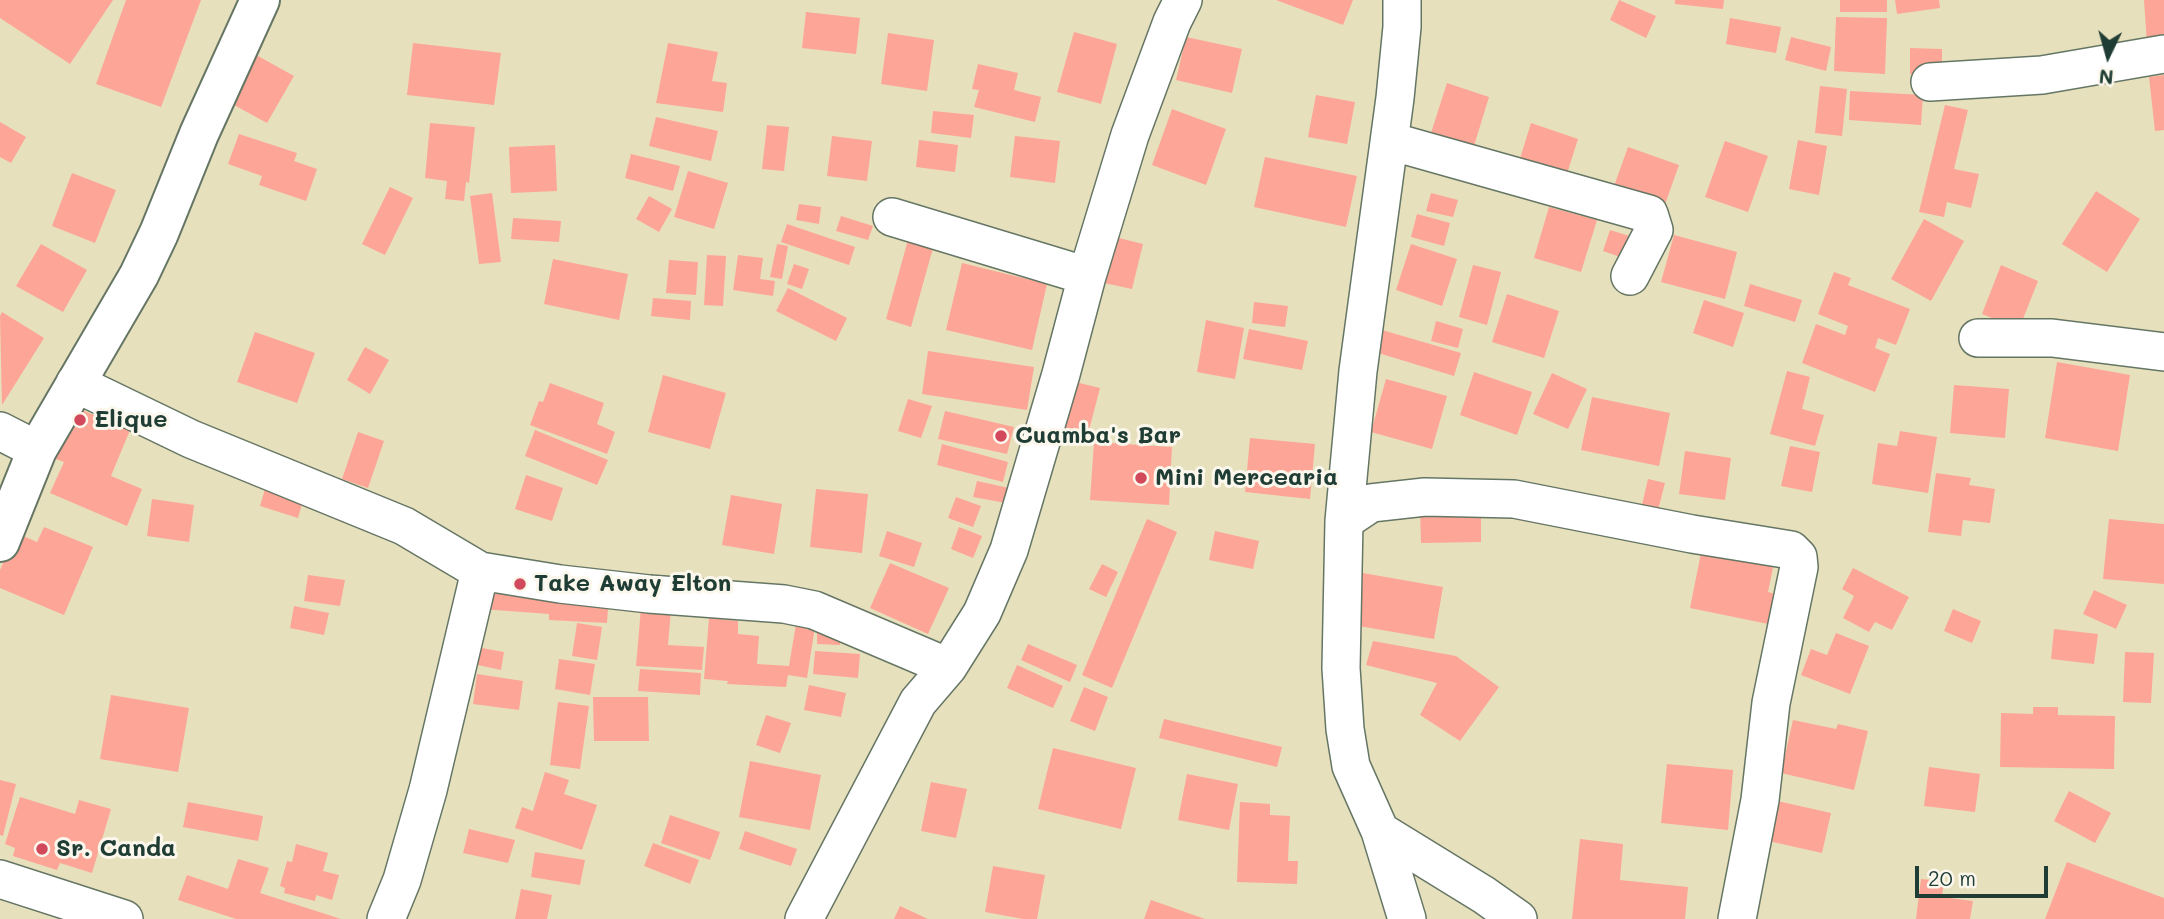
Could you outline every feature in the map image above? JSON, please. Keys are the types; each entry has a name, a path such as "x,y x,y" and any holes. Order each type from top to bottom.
{"street":[{"path":"0,542 37,450 139,275 159,233 198,134 260,0"},
{"path":"804,919 918,702 948,667 982,613 1009,550 1130,135 1172,22 1183,0"},
{"path":"1402,0 1402,27 1390,141 1358,371 1344,521 1341,668 1345,729 1351,766 1380,831 1407,919"},
{"path":"1930,82 2042,75 2164,54"},
{"path":"1390,141 1649,214 1654,230 1630,276"},
{"path":"892,217 1087,276"},
{"path":"1978,338 2052,338 2164,352"},
{"path":"75,383 191,439 404,526 480,571 561,584 784,604 814,610 948,667"},
{"path":"0,431 37,450"},
{"path":"1344,521 1371,503 1425,497 1514,499 1692,534 1791,550 1798,557 1799,567 1771,703 1760,800 1737,919"},
{"path":"386,919 402,880 428,790 480,571"},
{"path":"1380,831 1518,919"},
{"path":"0,879 124,919"}],"building":[{"path":"0,0 113,0 70,64 0,18"},
{"path":"126,0 201,0 161,107 96,84"},
{"path":"1276,0 1353,0 1343,25"},
{"path":"1619,0 1656,16 1646,38 1610,20"},
{"path":"1675,0 1724,0 1723,9 1675,4"},
{"path":"1840,0 1887,0 1887,12 1840,12"},
{"path":"1895,0 1939,0 1940,8 1897,14"},
{"path":"2144,0 2164,0 2164,43 2147,44"},
{"path":"806,12 860,18 856,54 802,48"},
{"path":"1836,17 1887,18 1885,74 1834,71"},
{"path":"1730,18 1781,27 1776,53 1726,44"},
{"path":"1074,32 1117,44 1101,104 1057,92"},
{"path":"888,33 934,40 927,91 881,84"},
{"path":"1186,37 1242,49 1232,93 1176,80"},
{"path":"1791,37 1831,47 1826,71 1785,60"},
{"path":"413,43 501,53 494,105 407,95"},
{"path":"668,43 718,52 712,81 727,83 723,112 656,103"},
{"path":"1910,48 1942,49 1942,75 1910,74"},
{"path":"249,51 294,76 267,123 223,99"},
{"path":"978,64 1018,73 1014,90 1041,97 1035,122 974,107 979,90 972,89"},
{"path":"2164,75 2164,130 2155,131 2149,77"},
{"path":"1447,83 1489,97 1473,149 1430,136"},
{"path":"1820,86 1847,89 1842,136 1815,133"},
{"path":"1850,91 1923,95 1921,125 1849,120"},
{"path":"1316,95 1355,102 1347,144 1308,137"},
{"path":"1945,105 1968,110 1954,169 1979,174 1971,208 1947,202 1944,217 1919,212"},
{"path":"1172,109 1226,129 1206,185 1152,165"},
{"path":"933,111 974,115 971,138 931,133"},
{"path":"656,117 718,131 711,161 649,146"},
{"path":"0,122 26,137 11,163 0,157"},
{"path":"430,123 475,127 469,183 466,182 464,201 445,199 447,181 425,178"},
{"path":"1531,123 1578,139 1565,180 1518,165"},
{"path":"767,125 789,127 784,171 762,169"},
{"path":"239,134 297,153 294,161 317,169 306,201 259,185 262,176 228,164"},
{"path":"832,136 872,141 867,181 827,176"},
{"path":"1015,136 1060,141 1055,183 1010,177"},
{"path":"919,140 958,145 955,172 916,167"},
{"path":"1798,140 1827,146 1819,195 1789,189"},
{"path":"1725,141 1768,156 1748,212 1705,197"},
{"path":"555,145 557,191 511,193 509,147"},
{"path":"1628,147 1679,165 1664,207 1613,189"},
{"path":"631,154 680,166 673,191 625,178"},
{"path":"1265,157 1357,176 1346,227 1254,207"},
{"path":"688,171 728,183 714,229 674,217"},
{"path":"72,173 116,190 95,243 52,226"},
{"path":"390,187 413,198 385,255 362,244"},
{"path":"2096,191 2140,219 2107,272 2062,244"},
{"path":"492,193 501,262 479,264 470,196"},
{"path":"1431,193 1458,200 1453,217 1426,211"},
{"path":"649,196 672,209 659,232 636,219"},
{"path":"799,204 821,207 819,224 796,220"},
{"path":"1549,207 1597,220 1581,272 1534,258"},
{"path":"1417,214 1450,223 1444,246 1411,237"},
{"path":"841,216 873,226 868,240 836,231"},
{"path":"513,218 561,221 559,242 511,239"},
{"path":"1924,219 1964,241 1931,301 1891,279"},
{"path":"787,224 855,247 849,265 781,242"},
{"path":"1610,230 1633,237 1626,259 1603,251"},
{"path":"1674,235 1737,252 1725,299 1661,282"},
{"path":"1115,237 1143,244 1132,289 1104,283"},
{"path":"908,240 933,248 911,327 886,319"},
{"path":"41,244 87,270 63,312 16,286"},
{"path":"777,244 788,246 782,279 770,277"},
{"path":"1411,244 1457,259 1442,306 1396,290"},
{"path":"707,255 726,256 723,306 704,305"},
{"path":"738,255 763,258 760,279 775,281 773,296 733,290"},
{"path":"553,259 628,274 619,320 544,304"},
{"path":"669,260 698,262 696,295 666,293"},
{"path":"962,263 1047,284 1032,350 946,330"},
{"path":"794,264 809,269 802,289 787,284"},
{"path":"1473,265 1501,272 1487,325 1459,317"},
{"path":"2001,265 2038,281 2019,329 1982,314"},
{"path":"1834,272 1851,278 1848,285 1910,309 1896,345 1878,338 1875,348 1890,354 1875,392 1802,363 1816,324 1845,335 1848,326 1818,314"},
{"path":"1750,284 1802,300 1795,322 1744,306"},
{"path":"788,288 847,318 836,341 776,311"},
{"path":"1507,294 1559,311 1544,358 1492,342"},
{"path":"653,298 691,301 690,320 651,316"},
{"path":"1704,300 1744,313 1733,347 1693,333"},
{"path":"1254,302 1288,306 1285,327 1252,323"},
{"path":"2,312 44,338 2,405 0,316"},
{"path":"1206,320 1244,328 1235,379 1197,372"},
{"path":"1436,321 1463,329 1458,348 1431,341"},
{"path":"1249,329 1308,341 1302,370 1243,359"},
{"path":"1382,330 1461,353 1454,376 1375,352"},
{"path":"255,332 315,353 297,403 237,382"},
{"path":"365,347 389,360 370,394 347,380"},
{"path":"928,351 1034,367 1027,410 922,394"},
{"path":"2057,362 2130,375 2118,451 2045,438"},
{"path":"1787,371 1810,377 1802,409 1824,415 1815,446 1770,434"},
{"path":"1474,372 1532,392 1517,435 1460,415"},
{"path":"1552,373 1587,389 1568,429 1533,414"},
{"path":"663,375 726,393 710,449 648,432"},
{"path":"1386,379 1447,396 1432,449 1371,432"},
{"path":"1075,382 1100,388 1088,434 1062,427"},
{"path":"550,383 604,403 597,424 615,432 607,454 530,425 539,401 543,402"},
{"path":"1954,385 2009,389 2005,438 1950,433"},
{"path":"1592,397 1670,413 1659,466 1581,450"},
{"path":"908,399 932,406 921,438 898,431"},
{"path":"67,404 130,430 111,476 142,489 127,526 50,493 64,462 45,455"},
{"path":"945,411 1014,427 1007,454 938,439"},
{"path":"535,430 608,460 597,485 525,456"},
{"path":"1900,431 1937,437 1928,493 1872,484 1878,443 1897,446"},
{"path":"358,432 384,441 368,488 342,479"},
{"path":"1250,438 1315,444 1310,499 1245,492"},
{"path":"1094,442 1172,447 1169,505 1090,500"},
{"path":"942,444 1008,462 1003,482 937,465"},
{"path":"1790,446 1820,452 1812,492 1781,486"},
{"path":"1685,451 1731,458 1725,500 1679,494"},
{"path":"1936,473 1971,478 1969,485 1995,489 1990,523 1963,520 1961,536 1928,532"},
{"path":"526,475 563,488 552,521 515,509"},
{"path":"268,479 306,490 298,518 260,506"},
{"path":"1648,479 1665,483 1658,510 1642,505"},
{"path":"977,481 1009,488 1006,503 973,497"},
{"path":"816,489 868,494 862,553 810,547"},
{"path":"731,495 782,504 774,554 722,545"},
{"path":"956,497 981,506 973,527 948,518"},
{"path":"152,499 194,505 189,542 147,536"},
{"path":"1481,508 1481,542 1421,543 1420,509"},
{"path":"1147,519 1177,532 1112,688 1082,675"},
{"path":"2109,519 2164,524 2164,584 2103,579"},
{"path":"44,527 93,547 64,615 0,588 0,570 16,533 37,542"},
{"path":"959,527 982,536 973,558 951,549"},
{"path":"887,531 922,543 914,567 879,556"},
{"path":"1215,531 1259,541 1253,569 1209,560"},
{"path":"1702,548 1774,563 1768,592 1779,595 1773,625 1690,608"},
{"path":"890,563 949,588 928,634 870,608"},
{"path":"1102,564 1118,572 1106,597 1089,589"},
{"path":"1853,568 1909,597 1892,630 1875,622 1869,632 1843,618 1854,596 1842,589"},
{"path":"1357,572 1443,587 1434,639 1347,624"},
{"path":"308,575 345,580 340,606 304,601"},
{"path":"483,584 609,593 607,623 549,620 549,614 481,609"},
{"path":"2094,590 2127,605 2116,629 2083,614"},
{"path":"294,606 329,613 324,635 290,628"},
{"path":"641,608 671,610 668,645 704,647 702,670 636,666"},
{"path":"1953,609 1981,621 1972,643 1944,631"},
{"path":"709,618 738,621 738,634 759,636 757,664 789,666 796,624 815,627 807,678 788,675 786,687 727,684 728,681 704,679"},
{"path":"577,623 602,627 597,660 572,656"},
{"path":"817,625 840,625 840,645 817,644"},
{"path":"2054,629 2098,634 2094,664 2051,659"},
{"path":"1836,633 1869,646 1850,694 1801,675 1811,649 1827,655"},
{"path":"1373,641 1456,656 1499,687 1460,741 1420,715 1437,683 1366,665"},
{"path":"1028,644 1077,665 1070,682 1021,660"},
{"path":"471,646 504,652 501,670 468,663"},
{"path":"815,651 860,654 858,678 813,674"},
{"path":"2125,652 2154,653 2151,703 2123,702"},
{"path":"559,659 595,664 590,695 555,689"},
{"path":"1017,665 1063,686 1053,708 1007,688"},
{"path":"640,669 701,673 700,695 638,691"},
{"path":"477,674 523,681 519,710 473,704"},
{"path":"809,685 846,693 841,717 804,710"},
{"path":"1084,687 1108,697 1095,731 1070,721"},
{"path":"111,695 189,708 178,772 100,759"},
{"path":"593,697 648,697 649,741 594,741"},
{"path":"558,702 589,706 580,769 550,765"},
{"path":"2033,707 2058,707 2058,715 2115,716 2114,769 2000,767 2001,713 2033,714"},
{"path":"766,715 791,723 780,753 756,745"},
{"path":"1164,719 1282,747 1277,767 1159,738"},
{"path":"1793,720 1836,729 1838,724 1868,731 1854,790 1781,773"},
{"path":"1053,748 1136,768 1121,829 1038,809"},
{"path":"750,761 821,775 810,830 739,817"},
{"path":"1667,764 1733,770 1728,830 1661,823"},
{"path":"1929,767 1980,774 1975,812 1924,806"},
{"path":"545,772 569,780 564,794 597,805 582,850 515,828 522,807 533,811"},
{"path":"1187,774 1238,784 1229,830 1178,820"},
{"path":"0,780 16,784 3,836 0,835"},
{"path":"931,782 967,789 956,838 921,831"},
{"path":"2069,791 2111,813 2095,843 2054,821"},
{"path":"20,797 75,814 79,800 111,809 92,873 60,863 57,870 13,856 15,848 5,844"},
{"path":"1773,800 1831,813 1822,853 1764,840"},
{"path":"188,802 263,816 258,841 183,827"},
{"path":"1240,802 1270,804 1270,815 1290,816 1288,861 1298,861 1297,884 1237,882"},
{"path":"670,815 720,832 710,860 661,843"},
{"path":"469,829 515,840 508,863 463,853"},
{"path":"745,831 797,849 791,866 739,849"},
{"path":"1580,839 1623,844 1620,880 1688,887 1685,919 1572,919"},
{"path":"653,843 699,860 690,884 644,866"},
{"path":"296,844 328,853 323,871 339,875 332,900 316,895 315,901 284,893 285,888 280,886 287,861 292,862"},
{"path":"535,852 585,860 580,885 531,877"},
{"path":"238,859 269,868 260,893 341,919 236,919 178,900 187,875 228,889"},
{"path":"2067,862 2164,898 2164,919 2045,919"},
{"path":"993,866 1045,875 1037,919 985,912"},
{"path":"1921,879 1944,881 1942,897 1973,901 1970,919 1916,919"},
{"path":"521,889 552,895 547,919 515,919"},
{"path":"1151,900 1205,919 1144,919"},
{"path":"900,906 928,919 894,919"}],"place":[{"name":"Elique","path":"80,420"},
{"name":"Cuamba's Bar","path":"1001,436"},
{"name":"Mini Mercearia","path":"1141,478"},
{"name":"Take Away Elton","path":"520,584"},
{"name":"Sr. Canda","path":"42,849"}]}
